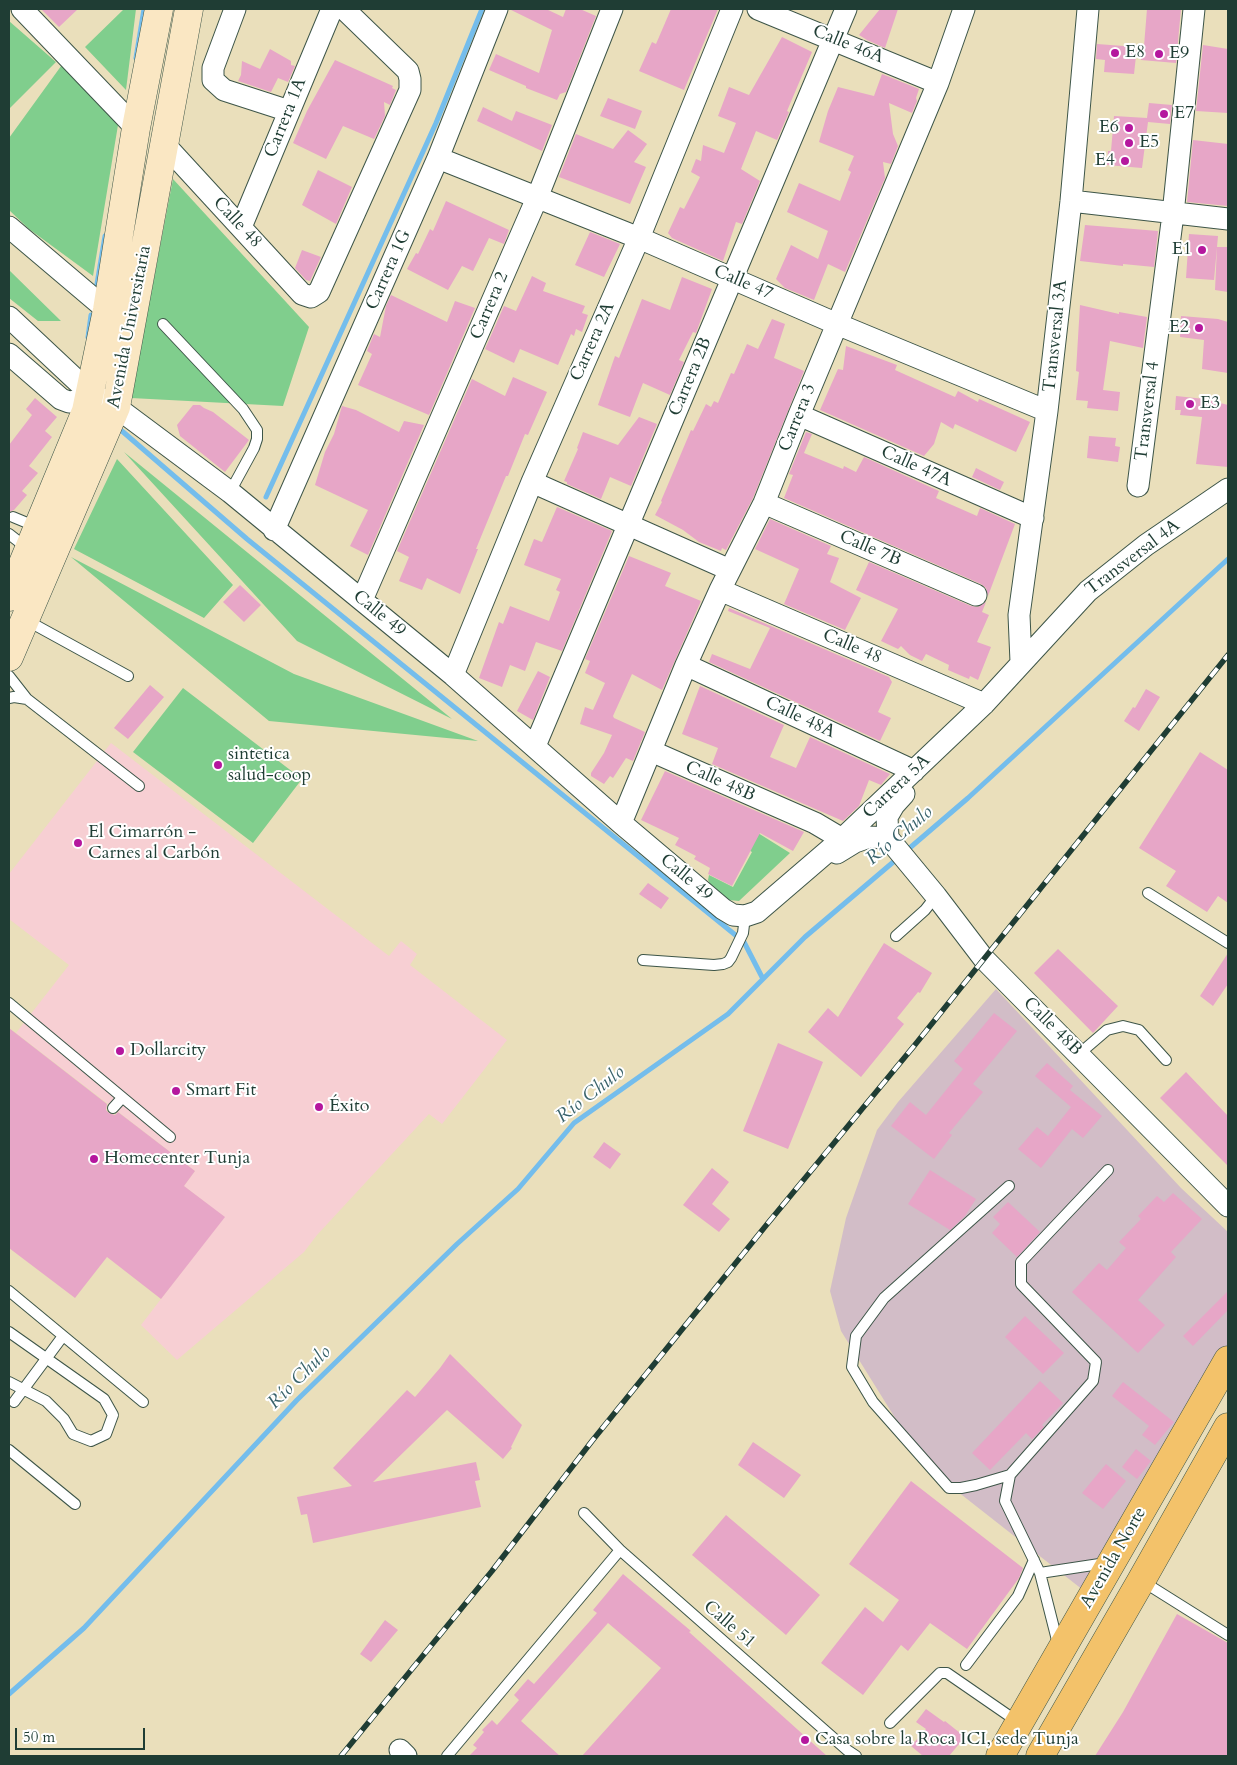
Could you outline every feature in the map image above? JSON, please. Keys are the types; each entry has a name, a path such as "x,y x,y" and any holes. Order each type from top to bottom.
{"main road":[{"name":"Avenida Universitaria","path":"9,597 18,544 38,527 82,424 90,393 107,310 136,128 159,9"},
{"name":"Avenida Universitaria","path":"9,657 116,407 166,146 189,9"},
{"name":"Avenida Norte","path":"1000,1756 1228,1360"},
{"name":"Avenida Norte","path":"1040,1756 1228,1427"}],"street":[{"path":"22,9 136,128"},
{"path":"235,9 213,68 213,80 224,90 290,110"},
{"name":"Carrera 1A","path":"241,228 332,9"},
{"name":"Calle 48","path":"166,146 302,294 311,297 319,292 410,90 408,71 344,9"},
{"name":"Carrera 1G","path":"274,530 438,158 497,9"},
{"name":"Carrera 2","path":"362,600 537,198 612,9"},
{"name":"Carrera 2A","path":"453,675 532,482 639,238 732,9"},
{"name":"Calle 46A","path":"758,9 938,82"},
{"name":"Carrera 2B","path":"535,746 835,39 846,9"},
{"name":"Carrera 3","path":"621,823 686,665 720,590 764,504 799,415 938,82 964,9"},
{"name":"Transversal 3A","path":"1021,662 1019,615 1047,411 1071,201 1088,9"},
{"name":"Transversal 4","path":"1138,486 1173,214 1194,9"},
{"name":"Calle 47","path":"438,158 639,238 837,324 1047,411"},
{"path":"1071,201 1228,219"},
{"path":"9,228 107,310"},
{"name":"Calle 49","path":"9,317 90,393 116,407 230,492 453,675 621,823 723,909 745,919"},
{"path":"9,354 61,399 69,402 78,401 90,393"},
{"name":"Calle 47A","path":"799,415 1033,518"},
{"path":"532,482 730,570"},
{"name":"Transversal 4A","path":"1045,636 1088,590 1146,545 1228,489"},
{"name":"Calle 7B","path":"764,504 976,595"},
{"name":"Calle 48","path":"720,590 984,704"},
{"name":"Carrera 5A","path":"745,919 842,839 984,704 1045,636"},
{"name":"Calle 48A","path":"686,665 914,771"},
{"path":"745,919 772,906 806,881 839,851 855,842 870,838 888,838 887,817 894,805 924,772 952,735"},
{"name":"Calle 48B","path":"651,752 815,823 842,839"},
{"name":"Calle 48B","path":"888,838 984,959 1228,1206"}],"lane":[{"path":"163,324 242,409 257,430 254,448 230,492"},
{"path":"13,517 38,527"},
{"path":"25,619 128,676"},
{"path":"9,676 27,699 139,786"},
{"path":"9,698 27,699"},
{"path":"896,936 926,910 931,890"},
{"path":"1148,893 1228,943"},
{"path":"643,960 723,964 731,958 745,919"},
{"path":"9,1003 170,1138"},
{"path":"1079,1054 1107,1030 1123,1026 1139,1030 1166,1060"},
{"path":"113,1108 122,1098"},
{"path":"1060,1652 1040,1573 1005,1501 1010,1475 1093,1381 1096,1362 1021,1284 1021,1262 1108,1170"},
{"path":"1009,1186 884,1298 856,1336 852,1368 873,1402 949,1488 962,1488 1010,1475"},
{"path":"10,1295 143,1402"},
{"path":"9,1332 104,1399 113,1415 106,1434 91,1442 73,1434 64,1418 46,1401 9,1382"},
{"path":"14,1402 63,1336"},
{"path":"9,1450 75,1504"},
{"name":"Calle 51","path":"584,1514 620,1550 856,1756"},
{"path":"448,1756 620,1550"},
{"path":"966,1665 1018,1596 1034,1560"},
{"path":"1040,1573 1112,1562"},
{"path":"1141,1581 1228,1635"},
{"path":"890,1723 940,1672 947,1673 1019,1723"}],"shaded area":[{"path":"111,743 389,956 401,941 417,954 410,965 507,1040 442,1124 429,1114 317,1235 304,1252 177,1360 141,1325 224,1217 184,1186 195,1171 16,1033 69,965 9,919 9,874"},
{"path":"996,989 1181,1188 1228,1232 1228,1344 1083,1590 925,1466 841,1331 830,1291 846,1218 877,1130 898,1102"}],"green space":[{"path":"124,9 136,9 126,90 85,47"},
{"path":"9,21 56,62 9,109"},
{"path":"64,62 119,119 93,276 29,229 9,210 9,138"},
{"path":"173,179 309,327 283,406 131,398"},
{"path":"9,270 61,321 38,321 9,298"},
{"path":"124,452 452,719 297,641"},
{"path":"117,459 233,585 204,618 74,549"},
{"path":"71,557 294,674 478,741 269,721"},
{"name":"sintetica salud-coop","path":"183,688 302,779 253,843 133,752"},
{"path":"750,828 790,853 739,901 729,900 710,884 708,880 709,875 733,887 752,852 740,845"}],"building":[{"path":"41,9 78,9 59,27"},
{"path":"509,9 546,9 563,17 566,9 580,9 596,16 566,92 560,94 557,100 526,88 526,86 489,70 496,54 539,73 552,30"},
{"path":"671,9 718,9 684,90 639,71 652,42 656,44"},
{"path":"880,9 898,9 885,48 859,35"},
{"path":"1147,9 1181,9 1176,63 1141,60"},
{"path":"782,37 812,52 777,140 756,131 741,169 760,181 742,224 736,222 723,261 672,238 668,233 680,207 684,209 700,177 691,172 696,159 701,161 703,145 724,153 736,123 718,116 729,87 749,95"},
{"name":"E8","path":"1097,44 1137,47 1134,74 1104,72 1105,60 1096,59"},
{"path":"1203,45 1228,49 1228,113 1196,111"},
{"path":"270,49 291,61 291,65 295,66 288,82 278,78 271,92 238,81 241,75 242,61 260,69"},
{"path":"335,60 393,86 392,88 396,90 390,105 384,102 385,116 374,139 343,126 326,159 293,143 307,111"},
{"path":"882,74 919,89 917,101 912,113 889,103 893,134 898,146 891,164 883,162 885,178 845,272 828,264 814,300 785,288 776,279 791,245 818,259 828,231 787,212 799,183 840,201 851,172 848,170 854,156 819,142 828,111 838,87 874,96"},
{"path":"608,98 642,111 635,129 600,116"},
{"path":"1149,103 1172,105 1170,124 1148,122 1142,168 1107,165 1108,151 1111,151 1114,116 1147,118"},
{"path":"483,107 512,121 516,111 552,125 542,151 477,121"},
{"path":"628,130 647,144 634,162 646,167 630,204 559,177 576,134 613,149"},
{"path":"1193,140 1228,144 1228,206 1187,202"},
{"path":"318,170 352,187 336,224 302,205"},
{"path":"446,201 509,230 504,244 489,238 473,271 462,266 448,290 407,269 416,253 418,254 430,229 433,231"},
{"path":"1085,225 1158,231 1154,267 1123,264 1123,266 1080,261"},
{"path":"590,232 620,244 604,277 575,265"},
{"name":"E1","path":"1189,234 1218,236 1214,280 1186,278"},
{"path":"1217,247 1228,247 1228,292 1215,290"},
{"path":"302,250 321,257 310,281 306,280 295,268"},
{"path":"532,276 546,283 543,291 585,306 582,313 588,315 582,332 576,329 574,336 571,334 558,365 520,349 514,363 485,349 504,306 516,311"},
{"path":"682,277 712,289 696,333 693,332 679,360 684,362 670,395 643,383 630,417 598,405 615,356 619,358 642,299 670,310"},
{"path":"391,295 447,322 455,301 475,308 429,415 358,385 372,354 367,351 374,334 380,337 386,306"},
{"path":"1080,305 1119,314 1119,312 1147,317 1143,348 1110,341 1103,390 1120,392 1118,411 1087,408 1088,401 1076,400 1079,372 1076,371"},
{"path":"1181,316 1218,319 1228,322 1228,373 1202,369 1204,340 1180,337"},
{"path":"772,319 785,324 774,358 804,371 753,498 726,550 722,548 721,551 699,542 683,530 655,515 691,430 693,431 706,404 711,407 714,401 718,403 731,373 734,374 747,344 758,349"},
{"path":"846,346 897,365 895,370 955,397 958,391 978,402 979,399 1030,422 1016,452 955,424 953,429 941,422 934,444 924,456 820,410 838,369 843,370"},
{"path":"513,377 547,392 528,435 525,434 508,476 506,476 460,594 427,578 422,590 399,581 409,557 397,551 472,379 505,396"},
{"path":"1176,396 1205,399 1228,405 1228,467 1196,464 1202,417 1180,415 1181,410 1175,410"},
{"path":"35,398 57,417 45,431 52,437 29,466 38,473 22,491 27,495 14,510 9,512 9,445 32,415 26,409"},
{"path":"193,405 200,405 213,412 249,440 225,472 180,436 177,425"},
{"path":"342,406 356,410 399,432 404,421 424,425 368,555 350,546 368,510 315,485"},
{"path":"639,417 657,424 631,486 610,477 601,499 564,481 583,432 618,445"},
{"path":"806,432 812,434 804,453 843,469 844,466 856,472 864,457 939,491 936,498 977,516 980,508 1015,524 988,596 986,588 981,584 784,498 793,475 789,474"},
{"path":"1089,436 1116,438 1115,446 1120,447 1118,462 1087,458"},
{"path":"976,468 1004,482 1000,490 972,477"},
{"path":"557,507 612,531 562,651 536,642 525,671 510,665 502,687 479,678 499,622 503,624 510,606 549,621 560,592 556,590 561,579 524,565 534,539 542,542"},
{"path":"770,519 831,546 827,554 839,558 830,582 861,598 845,630 784,604 799,569 755,549"},
{"path":"629,556 671,573 665,586 701,601 662,690 632,674 613,716 645,732 633,761 626,758 613,778 610,776 604,784 591,776 591,773 604,753 612,735 580,724 585,707 593,710 605,683 585,673 590,661 585,659"},
{"path":"869,562 971,606 978,607 986,602 982,612 989,615 977,642 991,647 978,680 970,676 969,679 948,670 949,665 926,654 922,661 910,655 901,646 898,649 881,641 898,609 856,590"},
{"path":"240,585 261,605 244,622 223,602"},
{"path":"729,608 889,677 892,682 878,712 891,718 880,741 709,662 712,654 750,669 770,628 728,611"},
{"path":"538,671 550,677 533,720 517,711"},
{"path":"150,685 164,697 128,739 114,728"},
{"path":"700,686 784,725 770,757 796,768 810,737 890,774 881,785 869,780 859,806 843,821 712,764 718,748 682,734"},
{"path":"1146,689 1160,697 1139,731 1124,721 1133,707 1135,708"},
{"path":"1200,752 1228,770 1228,903 1218,896 1207,912 1166,886 1176,871 1139,848"},
{"path":"665,771 804,832 793,851 760,833 732,886 708,874 710,868 694,859 696,856 675,845 679,838 641,820"},
{"path":"648,883 669,898 661,909 639,894"},
{"path":"884,943 932,973 920,993 918,992 897,1018 904,1024 861,1077 808,1032 828,1008 838,1017"},
{"path":"1058,949 1118,1006 1093,1033 1034,973"},
{"path":"1228,953 1228,984 1213,1006 1200,996"},
{"path":"994,1013 1017,1031 973,1084 983,1092 949,1133 952,1135 934,1159 891,1126 910,1102 926,1115 963,1069 954,1061"},
{"name":"Homecenter Tunja","path":"9,1028 107,1104 106,1110 109,1113 115,1115 118,1112 195,1171 184,1186 225,1217 161,1299 107,1257 75,1298 9,1248"},
{"path":"778,1043 823,1062 788,1149 743,1131"},
{"path":"1047,1063 1073,1086 1070,1090 1102,1116 1083,1138 1072,1129 1041,1168 1018,1149 1037,1127 1048,1136 1071,1107 1035,1076"},
{"path":"1186,1072 1228,1116 1228,1166 1160,1098"},
{"path":"604,1142 621,1154 610,1169 593,1157"},
{"path":"712,1168 729,1182 712,1204 730,1219 719,1232 683,1205"},
{"path":"930,1170 976,1199 965,1216 950,1230 908,1204"},
{"path":"1173,1193 1202,1219 1171,1252 1176,1257 1138,1300 1165,1325 1138,1353 1072,1292 1099,1263 1107,1270 1126,1248 1119,1242 1141,1219 1138,1216 1157,1196 1164,1202"},
{"path":"1008,1202 1040,1232 1017,1257 992,1233 1000,1224 993,1217"},
{"path":"1228,1291 1228,1310 1193,1346 1183,1336"},
{"path":"1025,1316 1064,1353 1043,1374 1005,1337"},
{"path":"450,1354 522,1425 512,1448 503,1459 447,1410 373,1482 476,1462 480,1480 475,1481 481,1507 313,1543 307,1514 301,1515 297,1497 352,1486 333,1468 407,1390 415,1397"},
{"path":"1040,1381 1063,1403 1042,1425 1044,1427 1032,1439 1026,1433 990,1470 972,1453"},
{"path":"1123,1382 1174,1422 1155,1445 1142,1435 1149,1426 1112,1396"},
{"path":"753,1442 801,1475 784,1498 738,1465"},
{"path":"1136,1449 1151,1461 1137,1479 1122,1467"},
{"path":"1106,1464 1126,1481 1103,1509 1082,1493"},
{"path":"911,1481 1023,1568 1019,1578 967,1649 930,1623 908,1651 901,1645 863,1695 821,1663 865,1607 883,1622 899,1600 849,1564"},
{"path":"726,1515 820,1595 786,1635 692,1555"},
{"path":"623,1574 691,1631 689,1632 827,1756 582,1756 661,1668 608,1623 521,1721 560,1756 469,1756 477,1748 473,1745 484,1732 482,1730 492,1720 497,1725 519,1700 514,1695 528,1679 534,1684 597,1613 593,1610"},
{"path":"1177,1614 1228,1643 1228,1756 1095,1756 1123,1712"},
{"path":"385,1620 398,1630 371,1662 360,1654"},
{"path":"926,1709 965,1737 949,1756 923,1756 911,1746 926,1729 916,1722"}],"waterway":[{"path":"136,58 144,9"},
{"path":"266,497 436,123 482,9"},
{"path":"97,284 105,236"},
{"path":"88,337 91,315"},
{"path":"122,431 247,539 744,942 763,979"},
{"name":"Río Chulo","path":"905,852 968,798 1228,559"},
{"name":"Río Chulo","path":"9,1694 84,1628 297,1400 457,1244 518,1189 574,1123 728,1014 805,937 898,858"}],"railway":[{"path":"341,1756 492,1571 592,1441 914,1046 1228,655"}],"place":[{"name":"E8","path":"1115,53"},
{"name":"E9","path":"1159,54"},
{"name":"E7","path":"1164,114"},
{"name":"E6","path":"1129,128"},
{"name":"E5","path":"1129,143"},
{"name":"E4","path":"1125,161"},
{"name":"E1","path":"1202,250"},
{"name":"E2","path":"1199,328"},
{"name":"E3","path":"1190,404"},
{"name":"sintetica salud-coop","path":"218,765"},
{"name":"El Cimarrón - Carnes al Carbón","path":"78,843"},
{"name":"Dollarcity","path":"120,1051"},
{"name":"Smart Fit","path":"176,1091"},
{"name":"Éxito","path":"319,1107"},
{"name":"Homecenter Tunja","path":"94,1159"},
{"name":"Casa sobre la Roca ICI, sede Tunja","path":"805,1740"}]}
